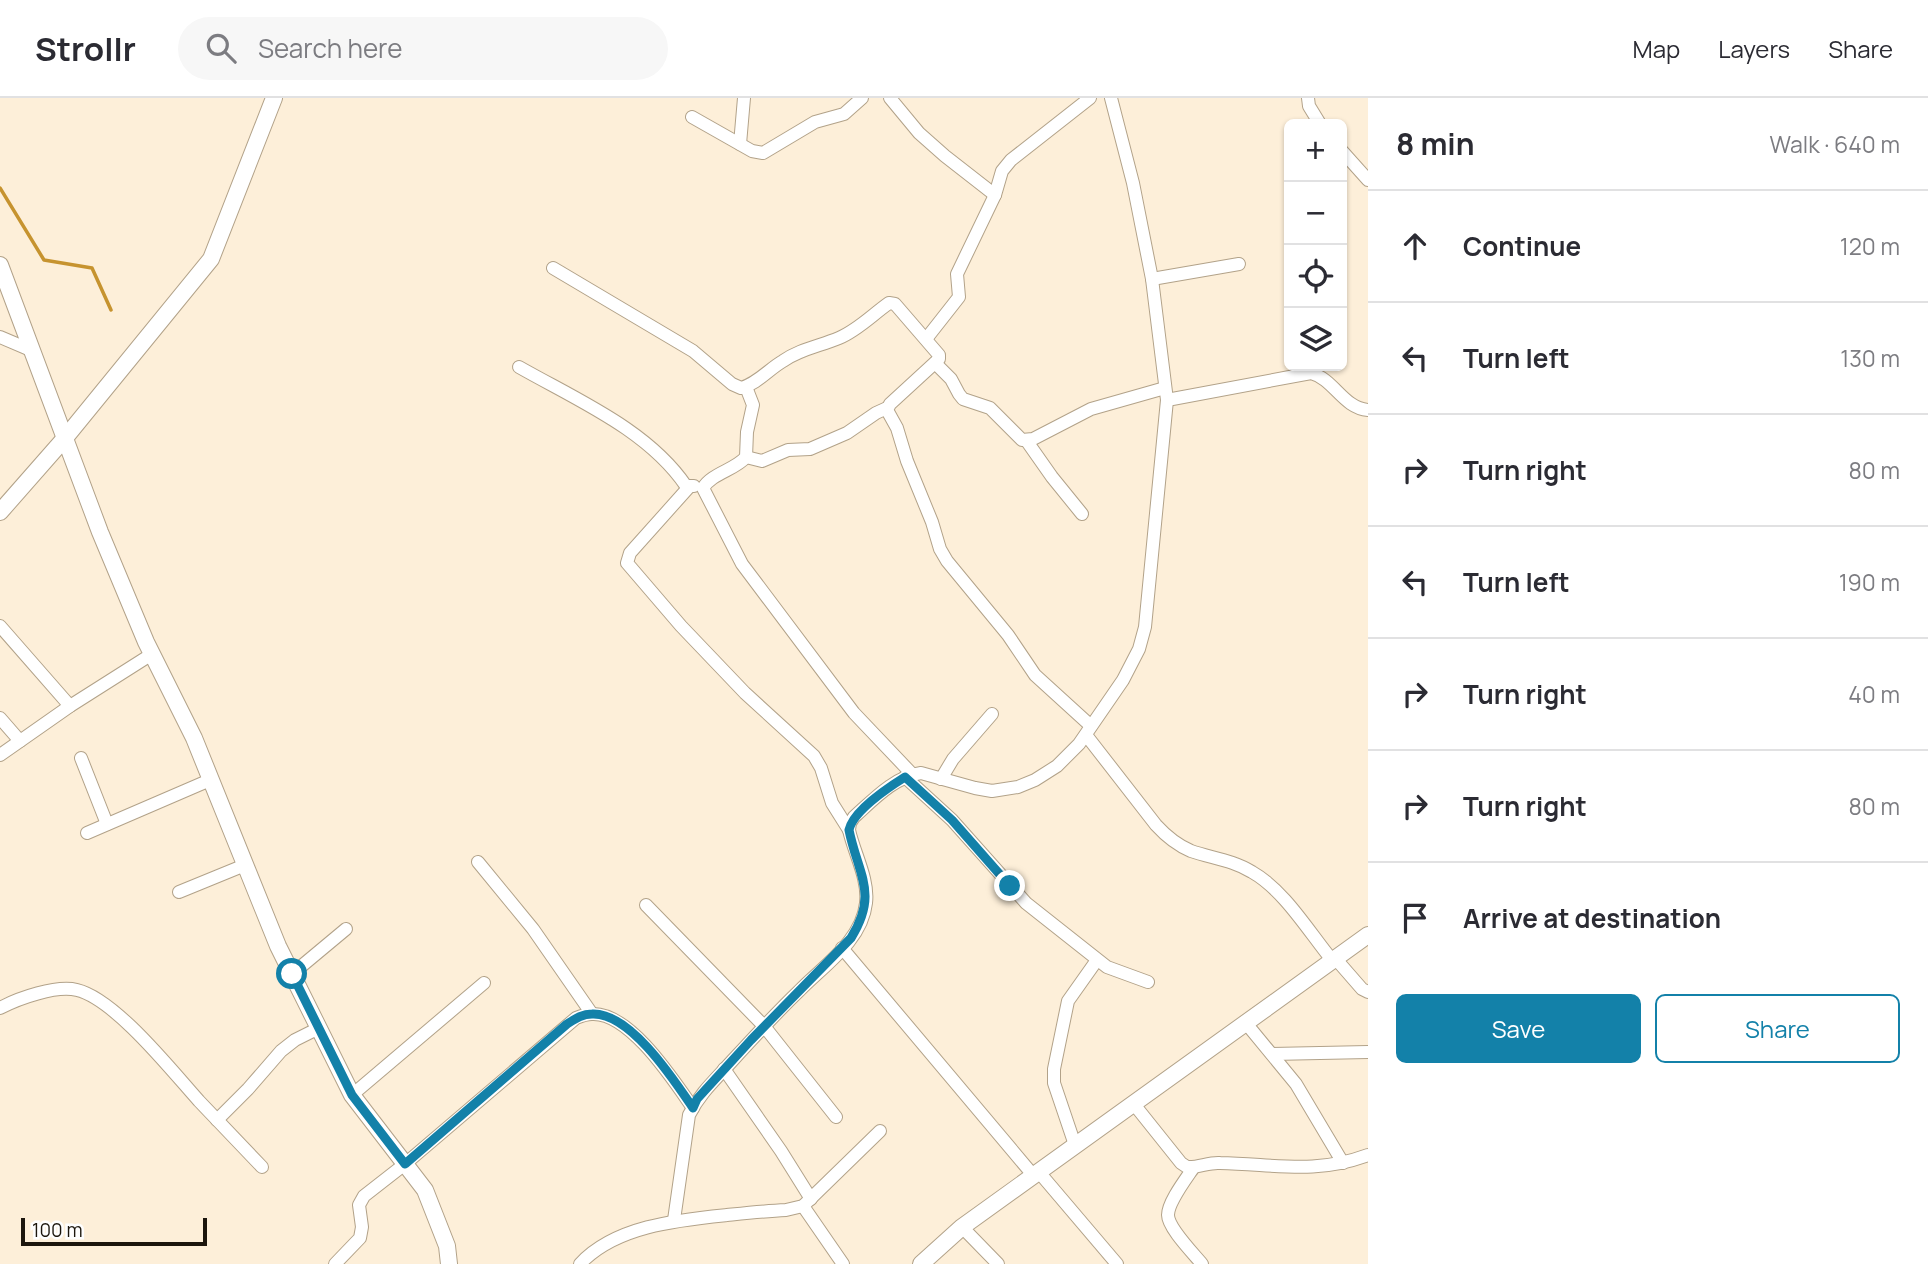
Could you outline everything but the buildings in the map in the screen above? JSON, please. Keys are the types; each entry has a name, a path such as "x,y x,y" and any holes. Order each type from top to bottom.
{"main road":[{"path":"0,512 65,438 211,260 274,98"},
{"path":"0,265 100,532 152,654 194,738 278,946 352,1095 425,1190 447,1246 449,1264"},
{"path":"921,1264 962,1227 1368,935"}],"street":[{"path":"740,144 744,98"},
{"path":"692,117 758,153 768,152 815,122 844,114 862,98"},
{"path":"890,98 919,133 995,195"},
{"path":"926,340 959,297 957,274 995,195 1002,171 1011,160 1090,98"},
{"path":"849,830 855,817 908,776 921,773 975,789 992,791 1018,788 1035,780 1057,766 1079,744 1123,680 1139,649 1145,626 1166,394 1152,279 1133,183 1111,98"},
{"path":"1305,99 1317,119"},
{"path":"1347,157 1368,180"},
{"path":"1152,279 1239,264"},
{"path":"553,268 693,351 737,387 746,387 795,354 840,338 890,302 895,304 939,355 935,363 887,408 851,432 810,449 788,450 762,461 746,457"},
{"path":"0,337 33,351"},
{"path":"935,363 951,379 963,399 990,408 1026,440 1082,514"},
{"path":"519,367 636,435 667,461 689,487"},
{"path":"1026,440 1033,439 1091,408 1311,373 1322,377 1354,406 1368,410"},
{"path":"674,1220 689,1115 697,1099 851,938 860,923 866,902 864,883 849,830 832,803 821,768 814,756 745,693 681,626 627,563 630,553 689,487 705,485 746,457 747,432 753,405 746,387"},
{"path":"887,408 897,428 940,549 947,561 1008,635 1035,676 1089,731 1156,825 1167,837 1192,851 1224,859 1252,871 1264,880 1334,959 1368,992"},
{"path":"705,485 705,492 742,564 854,713 908,776 952,820 1026,903 1097,960 1116,971 1148,982"},
{"path":"0,626 70,706"},
{"path":"0,755 152,654"},
{"path":"941,779 953,759 992,714"},
{"path":"0,718 20,741"},
{"path":"80,758 107,824"},
{"path":"87,833 211,780"},
{"path":"478,862 533,929 592,1014"},
{"path":"179,892 245,865"},
{"path":"646,905 764,1026 836,1117"},
{"path":"292,974 346,929"},
{"path":"842,948 1117,1264"},
{"path":"1074,1145 1054,1083 1054,1069 1068,1001 1097,960"},
{"path":"352,1095 484,983"},
{"path":"0,1008 24,998 57,990 68,989 93,996 129,1025 262,1167"},
{"path":"335,1264 360,1238 360,1200 576,1018 592,1014 612,1018 630,1031 660,1062 693,1108"},
{"path":"1245,1022 1296,1084 1343,1163"},
{"path":"217,1120 281,1051 319,1028"},
{"path":"1272,1054 1368,1052"},
{"path":"724,1069 781,1151 807,1203 843,1264"},
{"path":"1133,1102 1187,1167 1220,1163 1303,1168 1343,1163 1368,1155"},
{"path":"580,1264 593,1251 625,1235 674,1220 786,1210 807,1203 880,1131"},
{"path":"1194,1167 1168,1214 1173,1229 1202,1264"},
{"path":"962,1227 998,1264"}],"waterway":[{"path":"0,188 44,260 92,268 111,310"}],"route":[{"path":"292,974 352,1095 405,1164 567,1024 584,1015 601,1014 612,1018 630,1031 660,1062 693,1108 697,1099 751,1040 851,938 860,923 866,902 864,883 850,838 850,823 864,808 905,777 952,820 1010,886"}]}
